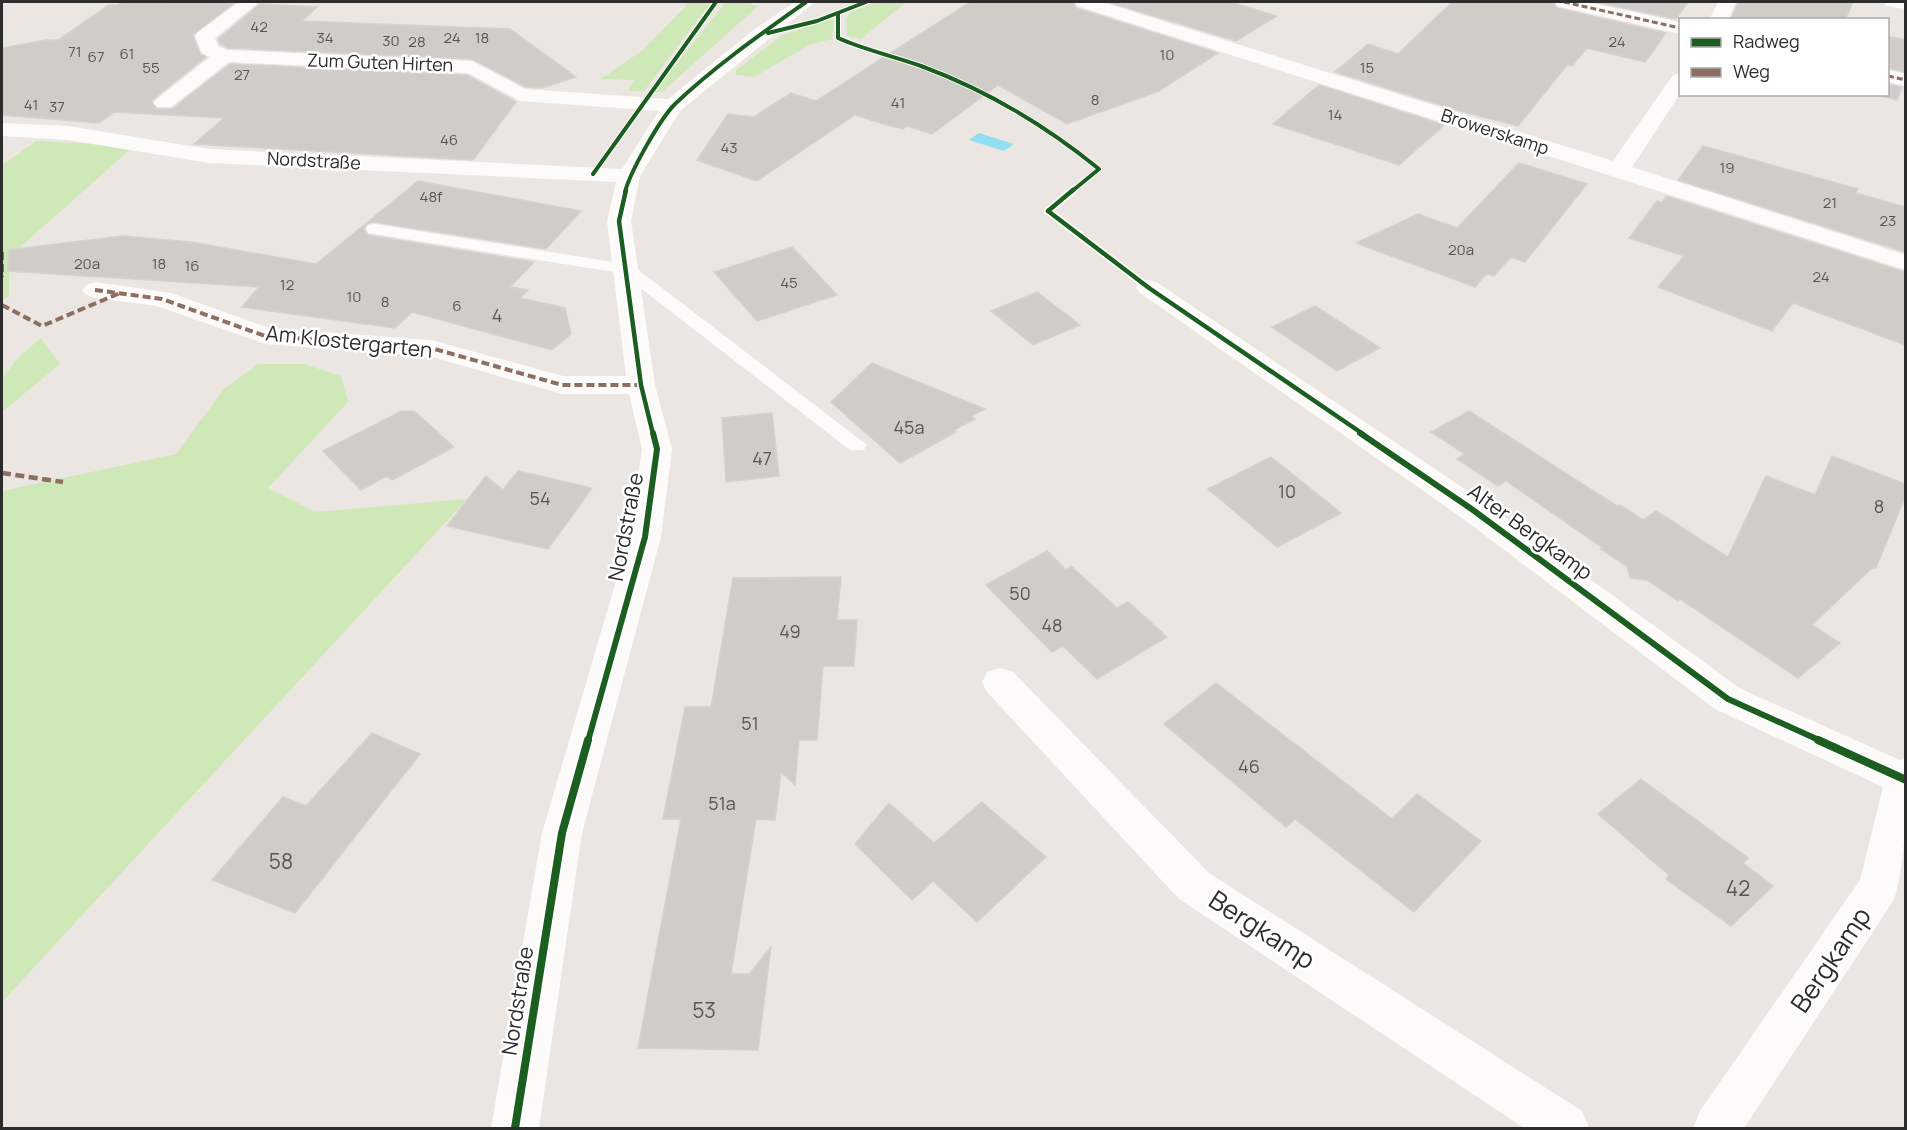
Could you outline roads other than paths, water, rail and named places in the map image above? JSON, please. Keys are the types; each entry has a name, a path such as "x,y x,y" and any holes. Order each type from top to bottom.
{"street":[{"path":"164,103 224,56 209,49 205,36 250,2"},
{"name":"Nordstraße","path":"515,1128 562,832 645,537 657,449 641,385 619,221 629,176 673,106 759,35 806,2"},
{"name":"Browerskamp","path":"1084,2 1905,263"},
{"path":"1564,2 1679,28"},
{"path":"1719,18 1727,2"},
{"path":"1893,2 1905,4"},
{"name":"Zum Guten Hirten","path":"224,56 472,67 520,95 673,106"},
{"path":"1889,76 1905,80"},
{"path":"1618,171 1679,80"},
{"name":"Nordstraße","path":"2,129 68,134 209,156 629,176"},
{"name":"Alter Bergkamp","path":"1149,288 1473,510 1728,699 1905,777"},
{"name":"Am Klostergarten","path":"95,290 162,299 265,336 431,348 562,385 641,385"},
{"name":"Bergkamp","path":"1000,682 1194,886 1565,1128"},
{"name":"Bergkamp","path":"1717,1128 1879,887 1905,777"}],"lane":[{"path":"374,229 626,269 857,445"}],"water":[{"path":"979,133 1014,144 1004,151 969,140"}]}
